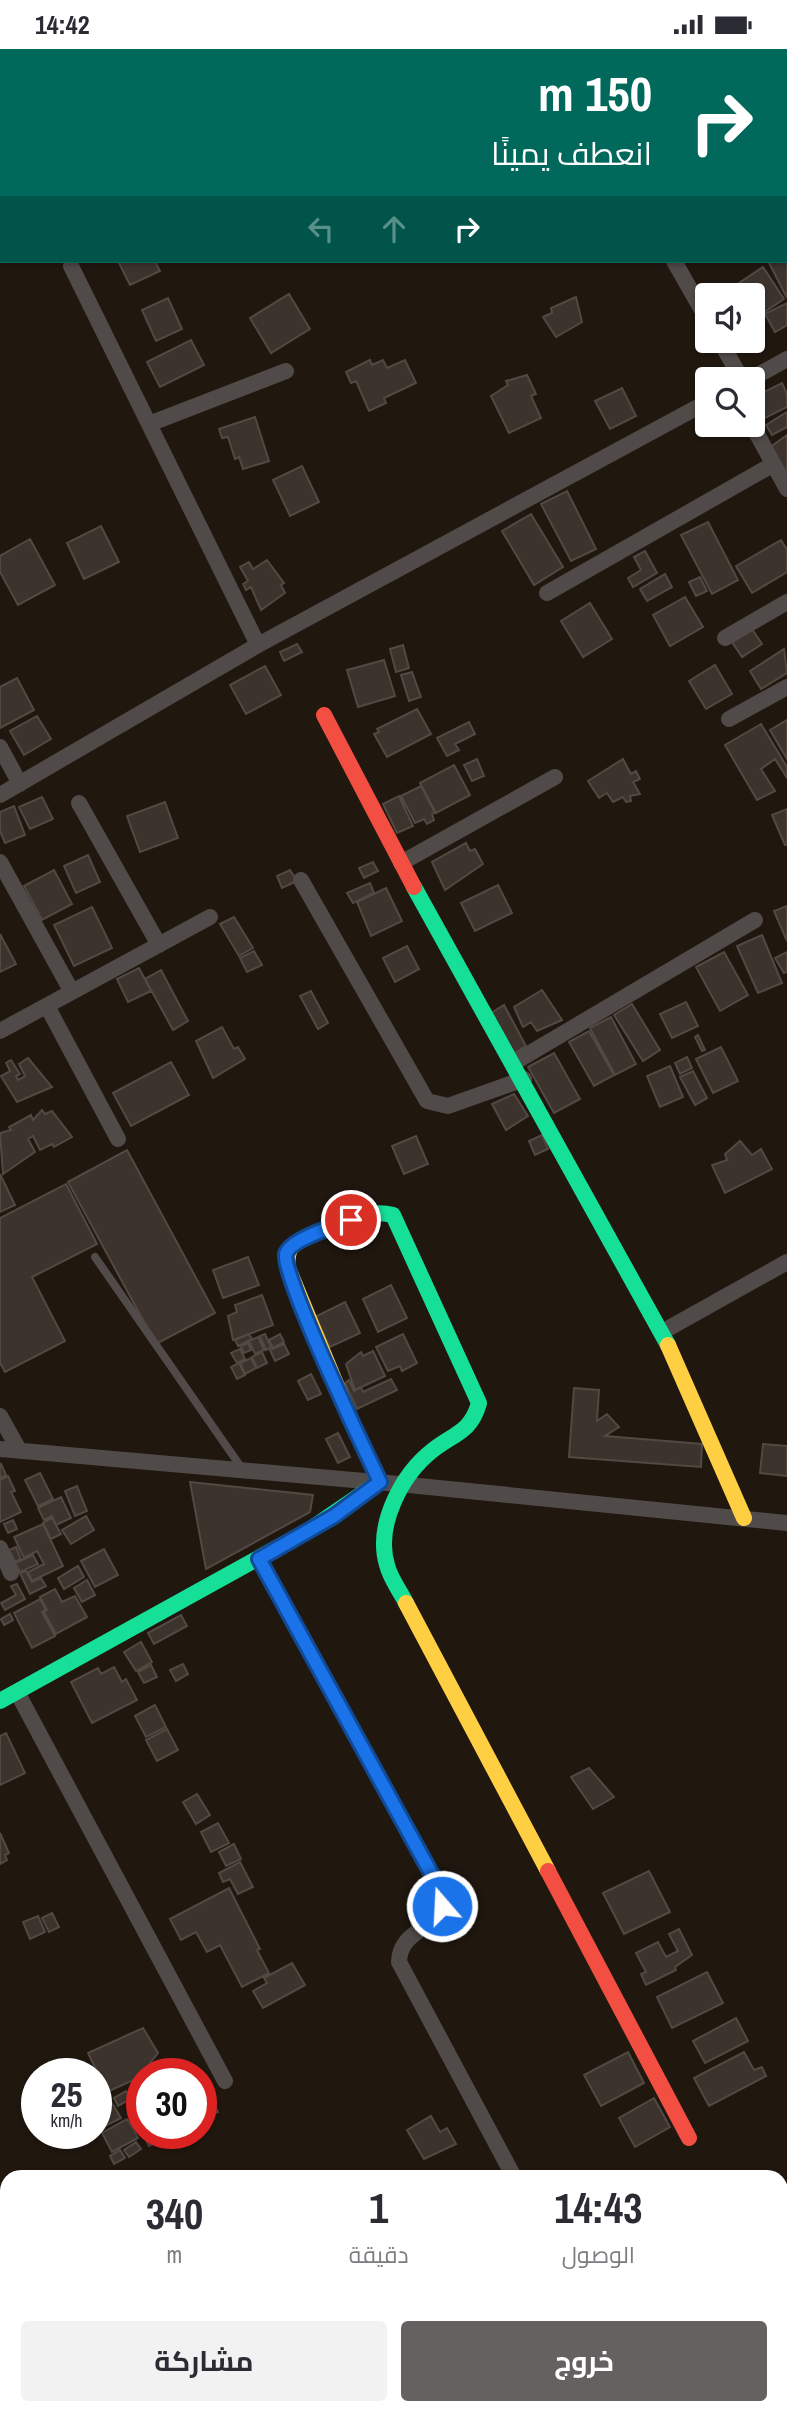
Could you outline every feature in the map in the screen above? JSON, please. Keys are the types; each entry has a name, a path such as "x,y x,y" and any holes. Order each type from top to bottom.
{"street":[{"path":"675,263 695,298"},
{"path":"71,265 258,645"},
{"path":"765,371 787,359"},
{"path":"149,424 286,371"},
{"path":"0,795 258,645 695,408"},
{"path":"758,437 787,489"},
{"path":"547,593 772,465"},
{"path":"725,638 787,602"},
{"path":"729,719 787,687"},
{"path":"324,715 401,863 515,1062 662,1332 744,1518"},
{"path":"0,747 20,784"},
{"path":"401,863 555,778"},
{"path":"79,803 159,945"},
{"path":"0,862 72,992"},
{"path":"301,880 427,1101 448,1106 524,1079"},
{"path":"0,1031 210,918"},
{"path":"515,1062 755,920"},
{"path":"47,1006 118,1139"},
{"path":"380,1482 286,1268 285,1256 289,1247 303,1239 379,1211 393,1215 397,1222 479,1403 474,1422 419,1460 400,1484 383,1539 387,1566 690,2138"},
{"path":"662,1332 787,1262"},
{"path":"0,1416 19,1450"},
{"path":"0,1449 380,1482 787,1523"},
{"path":"0,1701 334,1516 380,1482"},
{"path":"0,1548 11,1573"},
{"path":"259,1559 442,1893 442,1906 437,1918 407,1940 399,1951 399,1962 510,2170"},
{"path":"17,1692 225,2081"}],"lane":[{"path":"95,1257 243,1470"}],"building":[{"path":"119,263 156,263 160,271 130,285"},
{"path":"769,263 787,263 787,298"},
{"path":"763,267 784,299 765,312 765,283 739,283"},
{"path":"289,294 310,329 271,353 250,318"},
{"path":"576,297 582,322 556,337 543,317 552,313 551,308"},
{"path":"168,298 182,329 156,341 142,310"},
{"path":"787,303 787,325 775,332 765,314"},
{"path":"191,340 204,365 160,387 147,362"},
{"path":"370,360 372,365 383,360 387,368 405,360 416,383 384,398 386,403 369,411 356,381 351,383 346,372"},
{"path":"527,375 536,394 531,396 541,418 509,433 491,396 508,385 506,381"},
{"path":"782,383 787,394 787,407 765,418 765,392"},
{"path":"622,388 636,416 610,429 595,401"},
{"path":"787,412 787,427 772,435 766,425"},
{"path":"255,417 269,461 243,469 239,457 235,459 228,437 222,438 219,429"},
{"path":"787,435 787,473 769,448"},
{"path":"302,466 319,502 290,516 273,480"},
{"path":"567,491 596,549 571,561 541,504"},
{"path":"531,514 563,567 534,585 502,531"},
{"path":"708,522 738,580 712,594 681,535"},
{"path":"101,526 119,562 84,579 67,543"},
{"path":"30,539 55,585 18,605 0,572 0,556"},
{"path":"781,540 787,550 787,572 752,593 736,566"},
{"path":"645,551 657,573 633,587 628,578 641,570 634,557"},
{"path":"267,560 284,583 281,585 285,593 261,610 251,587 246,590 243,584 248,581 240,567 249,562 253,569"},
{"path":"665,574 672,587 647,601 640,589"},
{"path":"700,577 707,591 696,596 689,582"},
{"path":"685,597 703,627 670,646 653,615"},
{"path":"590,603 612,639 583,657 561,621"},
{"path":"752,629 762,644 742,657 732,642"},
{"path":"297,644 302,652 284,661 280,652"},
{"path":"403,645 409,668 396,672 390,649"},
{"path":"784,649 787,673 761,689 750,671"},
{"path":"384,660 395,696 358,707 347,670"},
{"path":"715,665 732,694 706,709 689,681"},
{"path":"265,666 281,695 246,714 230,685"},
{"path":"412,672 421,697 409,701 401,675"},
{"path":"17,678 34,710 0,728 0,687"},
{"path":"417,709 431,734 387,757 374,734 379,732 377,729"},
{"path":"37,716 51,739 24,755 10,731"},
{"path":"787,720 787,759 770,730"},
{"path":"469,722 475,734 455,744 459,750 447,756 437,738"},
{"path":"761,724 787,767 787,778 775,759 761,769 775,791 757,800 725,745"},
{"path":"477,759 484,776 472,781 464,765"},
{"path":"623,759 631,774 636,771 640,779 633,782 640,794 630,796 631,801 626,802 623,797 613,802 607,793 599,798 588,781"},
{"path":"454,765 470,795 436,813 420,783"},
{"path":"421,786 435,813 432,814 434,820 427,824 424,819 415,823 401,796"},
{"path":"399,796 413,826 397,833 383,804"},
{"path":"42,797 53,819 30,829 19,807"},
{"path":"165,802 178,838 140,852 127,816"},
{"path":"14,806 25,835 5,843 0,831 0,812"},
{"path":"787,809 787,845 785,845 772,815"},
{"path":"466,843 470,851 475,849 483,864 445,890 432,862"},
{"path":"88,855 100,882 76,893 64,866"},
{"path":"373,862 378,871 364,878 359,868"},
{"path":"54,870 72,904 42,920 24,886"},
{"path":"290,870 297,881 282,888 277,876"},
{"path":"370,883 374,893 353,903 347,893"},
{"path":"498,885 512,913 475,931 461,903"},
{"path":"386,888 402,921 371,936 357,902"},
{"path":"787,906 787,941 774,911"},
{"path":"92,907 112,948 74,966 54,925"},
{"path":"234,917 253,948 239,956 220,924"},
{"path":"0,934 16,964 0,972"},
{"path":"762,935 782,983 758,993 737,946"},
{"path":"407,946 419,969 395,982 383,958"},
{"path":"254,951 262,965 247,972 240,958"},
{"path":"724,952 748,995 720,1011 696,967"},
{"path":"787,952 787,972 784,973 775,958"},
{"path":"139,968 151,991 128,1002 117,979"},
{"path":"161,970 188,1021 173,1030 145,979"},
{"path":"542,990 562,1020 537,1031 531,1022 523,1027 514,1007"},
{"path":"311,991 328,1023 318,1029 300,996"},
{"path":"686,1002 698,1026 672,1038 660,1014"},
{"path":"632,1004 660,1050 643,1061 614,1015"},
{"path":"504,1005 526,1046 514,1053 491,1013"},
{"path":"611,1017 636,1064 615,1075 590,1028"},
{"path":"222,1027 234,1049 238,1047 245,1059 213,1078 196,1041"},
{"path":"589,1031 614,1075 594,1086 569,1042"},
{"path":"698,1035 705,1050 702,1051 695,1037"},
{"path":"721,1047 738,1081 713,1093 696,1059"},
{"path":"554,1053 580,1099 554,1113 528,1067"},
{"path":"687,1057 692,1068 680,1074 675,1063"},
{"path":"28,1058 52,1087 17,1102 1,1076 10,1071 6,1063 11,1060 20,1074 16,1076 18,1080 25,1076 19,1064"},
{"path":"171,1062 189,1095 131,1126 113,1093"},
{"path":"670,1066 683,1097 660,1107 647,1076"},
{"path":"693,1071 707,1098 695,1105 680,1077"},
{"path":"514,1094 528,1116 506,1130 492,1104"},
{"path":"42,1110 45,1114 52,1111 72,1137 54,1147 52,1144 40,1150 33,1136 28,1139 35,1152 3,1174 0,1133 11,1130 9,1127 31,1115 33,1120"},
{"path":"542,1135 548,1149 535,1155 529,1141"},
{"path":"416,1136 428,1164 404,1174 392,1146"},
{"path":"740,1141 752,1155 761,1149 772,1169 725,1193 712,1165 727,1160 725,1154"},
{"path":"127,1150 215,1313 156,1344 68,1182"},
{"path":"0,1174 15,1205 0,1212"},
{"path":"66,1184 97,1244 32,1277 65,1341 5,1372 0,1363 0,1218"},
{"path":"248,1257 259,1285 223,1298 213,1270"},
{"path":"391,1285 407,1318 378,1332 363,1299"},
{"path":"262,1295 273,1325 233,1340 228,1316 237,1312 235,1305"},
{"path":"345,1302 360,1333 330,1347 315,1317"},
{"path":"249,1334 252,1339 238,1346 235,1340"},
{"path":"265,1334 271,1347 266,1350 260,1336"},
{"path":"280,1334 284,1342 273,1348 269,1340"},
{"path":"403,1334 417,1363 402,1371 400,1366 388,1371 376,1347"},
{"path":"258,1337 264,1350 255,1354 249,1341"},
{"path":"248,1343 251,1350 244,1353 241,1346"},
{"path":"284,1344 289,1354 275,1361 270,1350"},
{"path":"240,1349 245,1359 237,1363 231,1353"},
{"path":"373,1351 385,1376 355,1390 346,1364 361,1352 363,1356"},
{"path":"262,1352 267,1363 257,1368 252,1357"},
{"path":"251,1358 256,1368 245,1374 240,1363"},
{"path":"239,1363 245,1375 237,1379 231,1367"},
{"path":"311,1374 321,1394 308,1400 298,1381"},
{"path":"391,1379 397,1390 357,1409 345,1383 349,1380 354,1391 361,1387 363,1392"},
{"path":"574,1388 599,1390 597,1421 607,1414 619,1427 605,1436 702,1444 701,1467 569,1457"},
{"path":"338,1433 350,1457 338,1463 326,1439"},
{"path":"763,1444 787,1446 787,1476 760,1473"},
{"path":"0,1465 6,1475 0,1478"},
{"path":"40,1473 53,1499 38,1506 25,1480"},
{"path":"8,1476 15,1491 11,1492 21,1512 0,1522 0,1480"},
{"path":"190,1482 313,1495 310,1512 206,1569"},
{"path":"77,1486 87,1511 75,1516 65,1491"},
{"path":"61,1497 71,1518 56,1525 52,1516 44,1520 38,1508"},
{"path":"86,1516 94,1530 71,1544 62,1530"},
{"path":"52,1518 61,1534 51,1539 43,1523"},
{"path":"13,1520 17,1529 8,1533 4,1524"},
{"path":"43,1524 63,1566 32,1581 28,1572 44,1564 37,1551 24,1558 14,1537"},
{"path":"16,1547 21,1559 15,1562 9,1550"},
{"path":"104,1549 118,1575 95,1587 81,1561"},
{"path":"33,1555 38,1564 20,1572 15,1563"},
{"path":"78,1566 84,1577 64,1589 58,1578"},
{"path":"26,1571 32,1582 41,1578 46,1586 30,1594 20,1573"},
{"path":"87,1580 95,1595 82,1602 74,1588"},
{"path":"17,1584 25,1599 5,1610 1,1603 16,1595 11,1586"},
{"path":"55,1589 62,1602 75,1596 87,1617 56,1634 44,1612 47,1610 40,1597"},
{"path":"40,1599 46,1610 42,1612 55,1636 32,1648 14,1613"},
{"path":"10,1614 13,1620 4,1625 1,1619"},
{"path":"181,1615 187,1626 154,1644 148,1633"},
{"path":"141,1642 152,1662 136,1671 124,1652"},
{"path":"183,1664 188,1674 176,1681 170,1670"},
{"path":"151,1665 157,1677 144,1683 138,1672"},
{"path":"114,1667 122,1682 126,1679 137,1700 92,1723 71,1682 98,1668 101,1674"},
{"path":"155,1705 166,1727 146,1737 135,1716"},
{"path":"167,1729 178,1750 157,1761 146,1740"},
{"path":"6,1733 25,1773 0,1785 0,1736"},
{"path":"589,1768 614,1797 593,1809 571,1777"},
{"path":"197,1794 210,1815 196,1824 183,1802"},
{"path":"218,1823 229,1843 211,1852 201,1832"},
{"path":"0,1833 9,1853 5,1855 7,1860 0,1864"},
{"path":"234,1844 241,1859 226,1866 219,1852"},
{"path":"240,1862 253,1887 238,1894 230,1879 223,1882 219,1873"},
{"path":"649,1871 670,1912 624,1934 603,1893"},
{"path":"229,1888 269,1973 242,1987 220,1945 207,1952 196,1932 181,1940 170,1919"},
{"path":"52,1913 59,1927 49,1932 42,1918"},
{"path":"38,1916 45,1932 30,1939 23,1922"},
{"path":"679,1929 692,1955 675,1967 676,1970 646,1985 641,1974 646,1972 636,1953 658,1942 666,1957 678,1951 669,1934"},
{"path":"292,1963 305,1985 263,2008 253,1991 267,1983 264,1978"},
{"path":"707,1972 723,2003 672,2028 657,1997"},
{"path":"736,2018 748,2041 705,2063 693,2041"},
{"path":"143,2028 158,2053 154,2058 126,2058 126,2083 112,2090 112,2058 90,2058 88,2053"},
{"path":"628,2052 644,2083 601,2106 584,2075"},
{"path":"744,2052 754,2070 762,2067 766,2076 709,2106 694,2078"},
{"path":"126,2091 126,2102 118,2106 114,2098"},
{"path":"654,2098 670,2127 635,2147 619,2118"},
{"path":"112,2103 121,2118 112,2122"},
{"path":"431,2116 440,2132 447,2128 456,2144 424,2159 407,2130"},
{"path":"126,2120 126,2144 112,2152 110,2149 112,2127"},
{"path":"126,2149 141,2149 129,2157 124,2150"},
{"path":"120,2150 125,2158 114,2164 110,2156"}],"traffic: fast":[{"path":"414,887 668,1345"},
{"path":"305,1238 360,1216 382,1213 393,1215 479,1403 467,1426 433,1450 411,1472 388,1517 384,1550 387,1565 406,1603"},
{"path":"0,1701 309,1530 379,1482 353,1425"}],"traffic: slow":[{"path":"305,1238 290,1249 288,1268 353,1425"},
{"path":"668,1345 744,1518"},
{"path":"406,1603 548,1871"}],"traffic: jam":[{"path":"324,715 414,887"},
{"path":"548,1871 689,2138"}],"route":[{"path":"351,1220 289,1247 285,1256 286,1268 380,1482 334,1516 259,1559 442,1893 442,1906"}]}
